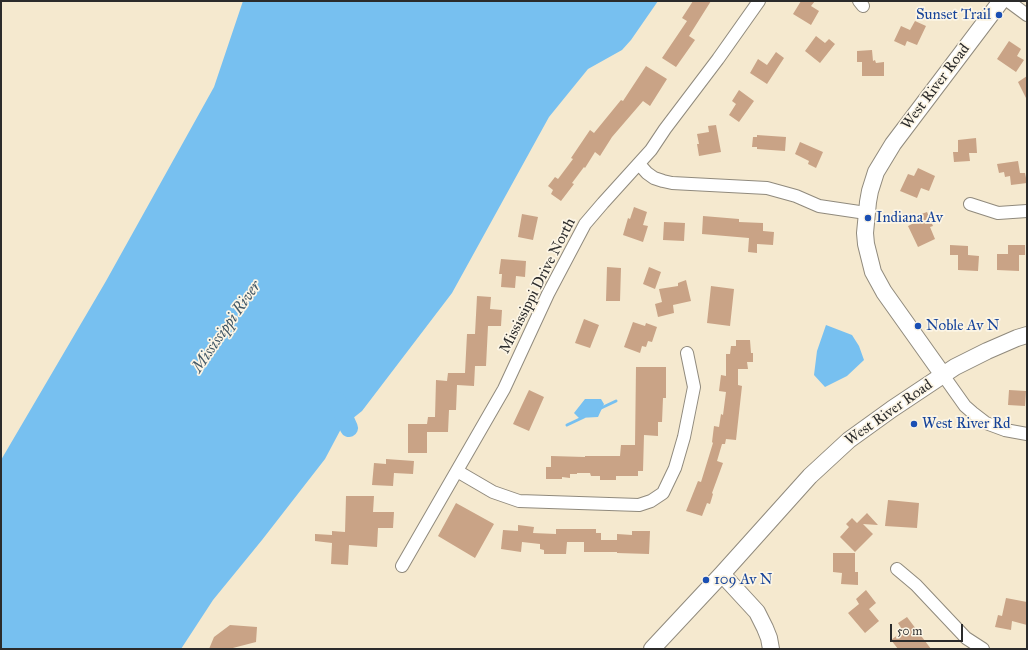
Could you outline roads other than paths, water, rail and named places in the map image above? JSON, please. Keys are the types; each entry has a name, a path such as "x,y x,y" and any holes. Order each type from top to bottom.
{"street":[{"name":"Mississippi Drive North","path":"402,566 504,389 548,294 585,224 651,150 759,1"},
{"name":"West River Road","path":"652,649 827,459 849,440 943,375 884,292 873,272 866,244 866,213 870,191 876,172 893,144 1001,1"},
{"path":"1008,1 1027,15"},
{"path":"639,164 654,178 672,183 767,188 796,196 820,206 866,213"},
{"path":"970,204 998,213 1027,211"},
{"path":"1027,335 987,350 943,375 965,406 973,414 986,422 1005,430 1027,434"},
{"path":"457,471 493,492 519,501 638,505 651,501 663,493 675,468 684,437 694,387 687,353"},
{"path":"897,569 916,585 966,638 983,649"},
{"path":"722,574 757,612 769,638 771,649"}],"water":[{"name":"Mississippi River","path":"243,1 658,1 631,40 622,50 588,69 549,117 452,293 362,411 342,427 325,459 213,600 181,649 1,649 1,460 106,281 214,87"},
{"path":"826,325 852,335 859,346 864,360 847,376 825,387 814,375 817,351"},
{"path":"585,399 601,399 604,404 598,417 579,418 574,413"}],"waterway":[{"path":"337,401 349,428"},
{"path":"599,409 616,401"},
{"path":"567,425 584,417"}],"place":[{"name":"Sunset Trail","path":"999,15"},
{"name":"Indiana Av","path":"868,218"},
{"name":"Noble Av N","path":"918,326"},
{"name":"West River Rd","path":"914,424"},
{"name":"109 Av N","path":"706,580"}]}
